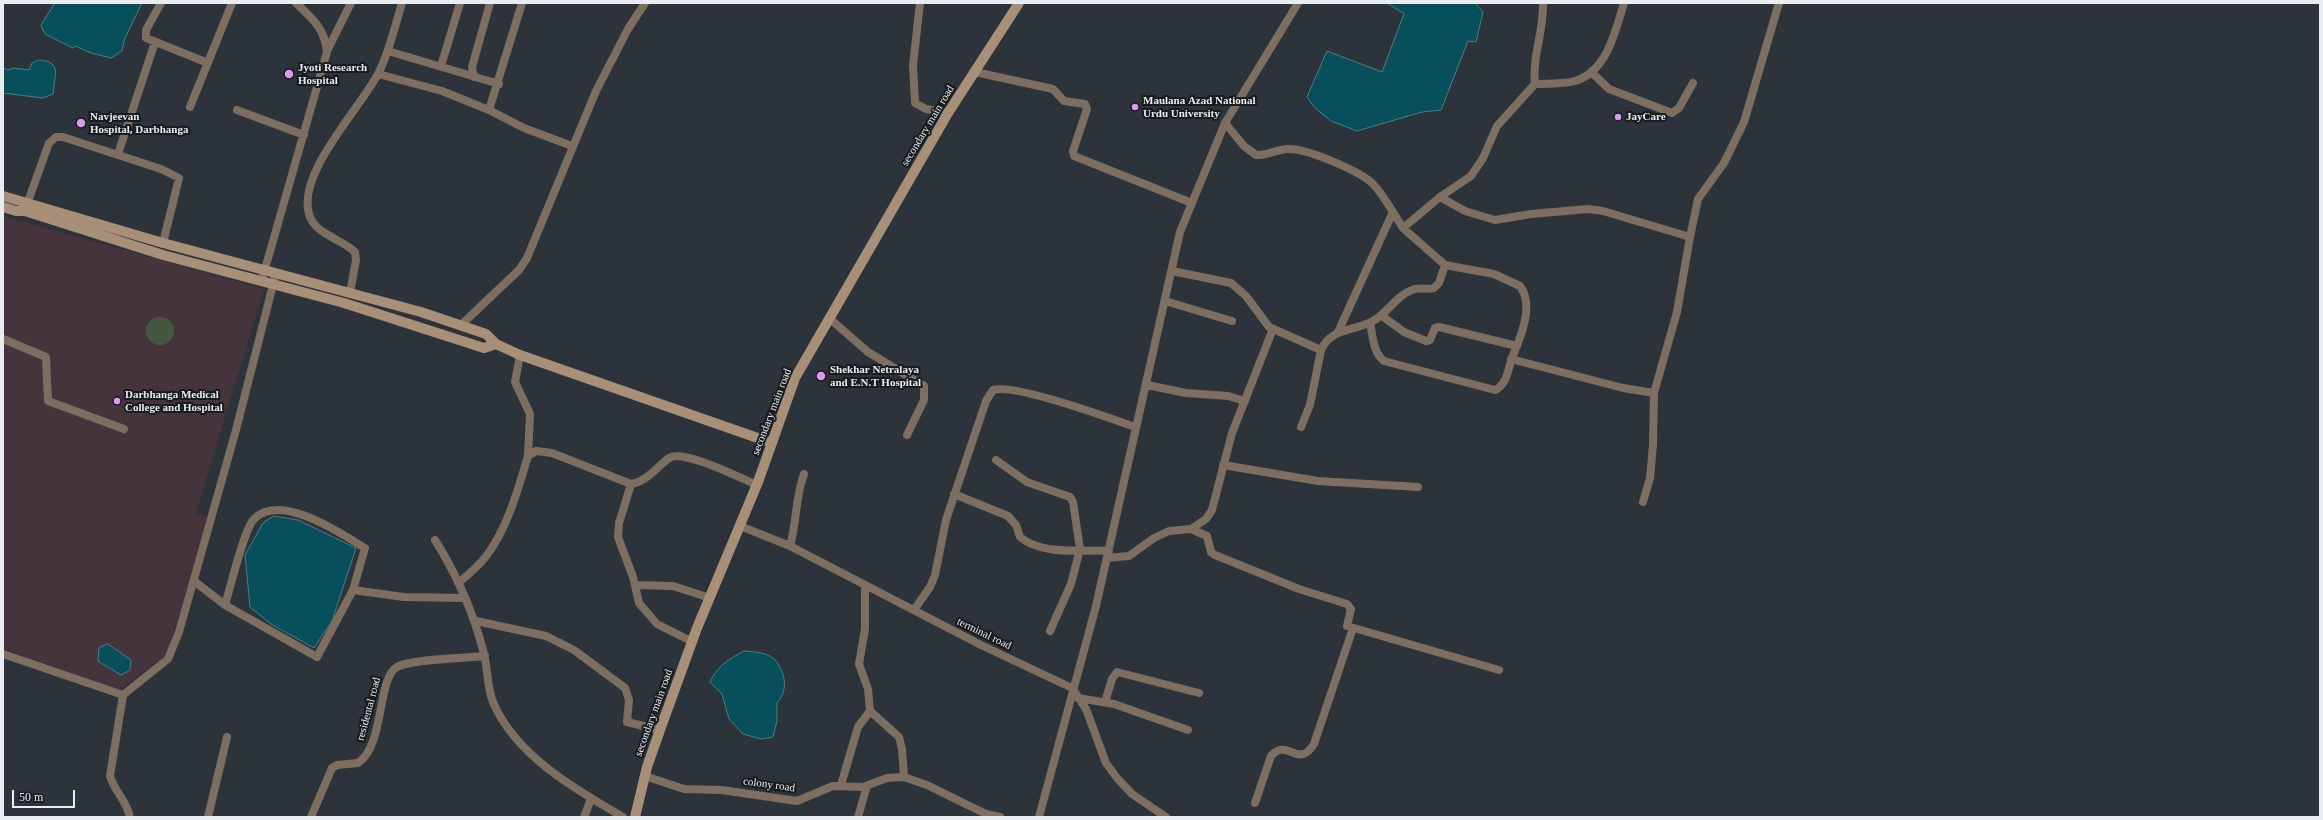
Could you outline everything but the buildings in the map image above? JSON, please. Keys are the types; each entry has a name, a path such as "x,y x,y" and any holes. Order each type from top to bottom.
{"street":[{"path":"161,3 145,33 146,38 208,63"},
{"path":"190,107 232,3"},
{"path":"296,3 320,26 326,40 327,52"},
{"path":"262,281 327,52 351,3"},
{"path":"350,293 356,260 355,252 323,231 312,221 309,214 308,197 318,167 326,152 378,74 388,51 402,3"},
{"path":"441,66 460,3"},
{"path":"474,77 472,67 490,3"},
{"path":"489,110 499,84 522,3"},
{"path":"461,325 523,264 596,91 628,29 645,3"},
{"path":"920,3 913,65 914,103 926,109 948,113"},
{"name":"secondary main road","path":"635,817 645,776 660,730 710,598 757,485 795,378 948,113 976,72 1019,3"},
{"path":"1039,817 1072,688 1096,606 1180,232 1225,123 1298,3"},
{"path":"1535,84 1534,61 1543,23 1543,3"},
{"path":"1403,228 1440,196 1471,176 1483,158 1497,126 1535,84 1569,82 1583,78 1590,72 1605,56 1611,44 1624,3"},
{"path":"1643,502 1650,478 1653,445 1654,393 1677,312 1698,199 1724,163 1744,122 1779,3"},
{"path":"118,154 155,42"},
{"path":"388,51 499,84"},
{"path":"976,72 1049,88 1056,91 1064,101 1085,104 1087,109 1073,151 1074,156 1192,203"},
{"path":"1590,72 1609,89 1672,113 1679,108 1693,83"},
{"path":"378,74 442,91 489,110 524,128 572,146"},
{"path":"236,110 304,135"},
{"path":"1225,123 1247,150 1256,155 1288,149 1311,152 1364,178 1379,190 1403,228 1445,265 1494,274 1520,286 1524,291 1526,309 1525,320 1503,383 1499,388 1488,389 1474,386 1384,362 1378,357 1370,323"},
{"path":"26,208 49,143 56,137 63,137 161,169 179,178 163,242"},
{"path":"3,196 26,208 162,255 371,311 484,348 496,344"},
{"path":"1440,196 1465,211 1495,220 1531,214 1588,209 1604,211 1690,237"},
{"path":"3,207 16,211 26,208 163,242 461,325 486,334 496,344 520,355 772,443"},
{"path":"1338,332 1393,212"},
{"path":"1301,427 1310,405 1321,350 1328,339 1338,332 1370,323 1382,316 1401,296 1411,290 1429,290 1437,286 1445,265"},
{"path":"1172,271 1231,283 1246,296 1269,327 1321,350"},
{"path":"130,817 126,804 114,786 110,776 123,695 168,659 179,632 236,430 276,273"},
{"path":"371,311 375,300"},
{"path":"1165,300 1232,321"},
{"path":"1382,316 1404,332 1426,341 1430,340 1435,328 1439,327 1517,346"},
{"path":"829,318 868,352 924,386 924,400 907,435"},
{"path":"954,494 1008,516 1016,525 1020,537 1027,541 1063,551 1073,552 1080,549 1129,556 1169,531 1191,529 1206,519 1212,510 1232,433 1273,329"},
{"path":"3,339 46,357 48,401 124,429"},
{"path":"458,583 480,564 495,544 514,501 528,456 530,414 515,382 520,355"},
{"path":"1511,359 1623,388 1654,393"},
{"path":"1146,385 1186,393 1221,395 1245,401"},
{"path":"914,610 935,575 946,520 954,494 986,400 993,390 1003,388 1036,395 1135,427"},
{"path":"528,456 536,451 552,453 631,484 640,482 670,458 679,456 695,460 757,485"},
{"path":"996,460 1027,482 1072,499 1080,549 1071,584 1050,631"},
{"path":"1223,465 1318,481 1418,487"},
{"path":"790,546 795,528 798,491 804,474"},
{"path":"631,484 617,531 619,542 635,585 639,603 657,624 693,642"},
{"path":"194,581 224,606 317,657 353,590 366,548 325,524 285,509 270,510 254,519 244,540 224,606"},
{"name":"terminal road","path":"740,526 790,546 981,645 1072,688"},
{"path":"1191,529 1207,536 1211,552 1220,558 1299,589 1347,604 1351,609 1346,625 1499,670"},
{"path":"435,540 449,562 464,598 476,621 485,656 493,701 509,728 524,746 566,784 623,817"},
{"path":"635,585 673,586 710,598"},
{"path":"841,785 858,727 870,711 868,689 859,664 865,629 865,585"},
{"path":"353,590 404,598 464,598"},
{"path":"476,621 500,624 546,636 574,650 625,688 629,700 627,722 660,730"},
{"path":"1255,803 1271,756 1274,752 1282,749 1303,755 1307,754 1314,744 1353,628"},
{"path":"3,654 123,695"},
{"name":"residental road","path":"311,817 332,768 338,765 358,763 369,752 375,736 388,681 394,668 428,661 485,656"},
{"path":"1105,702 1112,679 1117,672 1199,693"},
{"path":"1072,688 1086,709 1106,763 1132,794 1166,817"},
{"path":"1078,698 1105,702 1188,730"},
{"path":"870,711 899,737 902,749 904,777"},
{"path":"208,817 228,737"},
{"name":"colony road","path":"645,776 684,789 722,790 797,802 828,788 841,785 856,788 867,786 887,778 904,777 927,785 986,814 1000,817"},
{"path":"858,817 867,786"},
{"path":"584,817 591,799"}],"shaded area":[{"name":"Darbhanga Medical College and Hospital","path":"3,216 264,289 196,513 207,516 172,640 165,656 120,690 3,649"}],"green space":[{"path":"160,317 170,321 174,331 170,341 160,345 150,341 146,331 150,321"}],"water":[{"path":"55,3 142,3 125,38 122,51 111,58 91,53 75,46 73,48 45,34 41,26"},
{"path":"1387,3 1475,3 1483,12 1476,42 1468,41 1441,110 1422,112 1357,131 1331,121 1314,107 1307,97 1327,51 1382,72 1404,14"},
{"path":"40,60 47,61 52,64 56,71 53,94 43,98 3,93 3,68 8,70 13,68 29,70 32,63"},
{"path":"274,516 298,520 356,548 332,621 314,648 271,624 250,607 245,555 263,523"},
{"path":"108,644 131,660 130,670 121,675 98,661 99,648"},
{"path":"744,651 761,653 773,658 782,671 784,677 784,688 781,698 777,703 777,721 773,737 761,739 743,734 729,719 722,694 710,682 720,667"}],"place":[{"name":"Jyoti Research Hospital","path":"289,74"},
{"name":"Maulana Azad National Urdu University","path":"1135,107"},
{"name":"JayCare","path":"1618,117"},
{"name":"Navjeevan Hospital, Darbhanga","path":"81,123"},
{"name":"Shekhar Netralaya and E.N.T Hospital","path":"821,376"},
{"name":"Darbhanga Medical College and Hospital","path":"117,401"}]}
